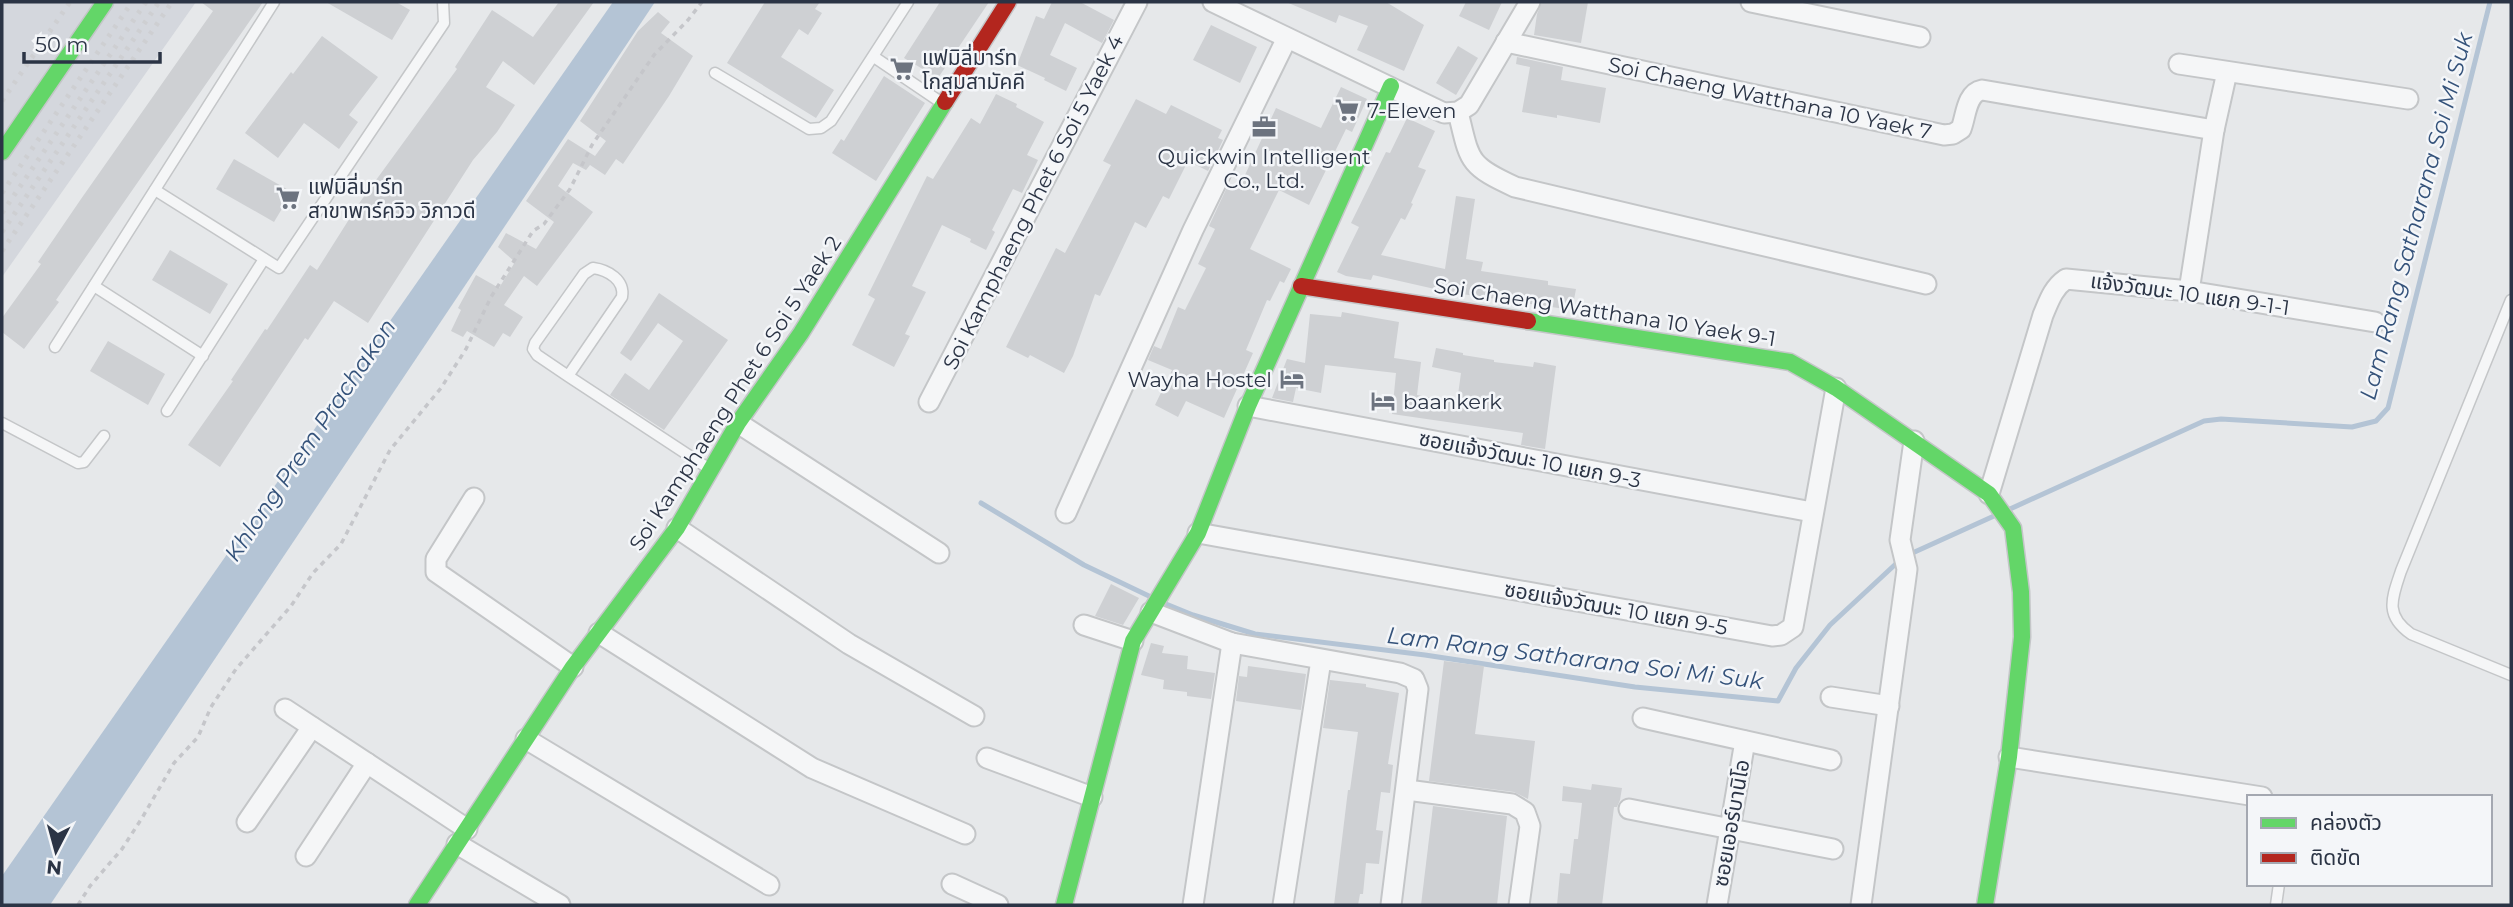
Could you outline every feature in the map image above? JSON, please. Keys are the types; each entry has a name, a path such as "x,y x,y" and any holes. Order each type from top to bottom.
{"street":[{"path":"2,152 105,2"},
{"name":"Soi Kamphaeng Phet 6 Soi 5 Yaek 2","path":"417,905 573,667 677,528 738,423 801,333 1008,2"},
{"name":"Soi Kamphaeng Phet 6 Soi 5 Yaek 4","path":"929,402 1138,2"},
{"path":"1213,2 1444,113 1458,112 1469,105 1530,2"},
{"path":"1751,2 1920,37"},
{"path":"1066,513 1193,230 1287,38"},
{"name":"Soi Chaeng Watthana 10 Yaek 7","path":"1506,42 1944,135 1961,130 1970,97 1975,91 1982,90 2214,130"},
{"path":"2179,64 2408,99"},
{"path":"2189,291 2214,130 2227,72"},
{"path":"1064,905 1133,641 1198,533 1248,406 1391,86"},
{"path":"1458,112 1466,148 1476,166 1515,187 1926,285"},
{"name":"แจ้งวัฒนะ 10 แยก 9-1-1","path":"1992,498 2043,315 2058,285 2066,279 2189,291 2375,322"},
{"name":"Soi Chaeng Watthana 10 Yaek 9-1","path":"1301,286 1790,362 1836,388 1992,498 2013,528 2021,592 2022,637 2009,757 1986,905"},
{"name":"ซอยแจ้งวัฒนะ 10 แยก 9-5","path":"1198,533 1772,636 1781,635 1793,627 1836,388"},
{"name":"ซอยแจ้งวัฒนะ 10 แยก 9-3","path":"1248,406 1812,513"},
{"path":"738,423 939,552"},
{"path":"1861,905 1907,569 1901,549 1900,529 1914,441"},
{"path":"474,498 436,559 436,572 573,667"},
{"path":"677,528 849,644 974,716"},
{"path":"1156,605 1232,643 1399,673 1414,679 1418,689 1391,905"},
{"path":"1083,625 1133,641"},
{"path":"599,633 812,768 965,834"},
{"path":"1193,905 1232,643"},
{"path":"1283,905 1321,660"},
{"path":"1831,697 1889,706"},
{"path":"285,709 367,763 462,836 560,905"},
{"path":"1643,718 1830,761"},
{"path":"247,822 312,727"},
{"path":"526,739 769,885"},
{"name":"ซอยเออร์บานิโอ","path":"1717,905 1745,741"},
{"path":"2009,757 2249,795"},
{"path":"988,758 1092,797"},
{"path":"306,856 367,763"},
{"path":"1406,790 1511,804 1525,812 1530,826 1519,905"},
{"path":"1629,809 1833,849"},
{"path":"952,884 998,905"}],"lane":[{"path":"55,347 274,2"},
{"path":"155,190 279,268 443,23 443,2"},
{"path":"715,73 809,129 821,128 831,121 908,2"},
{"path":"874,57 943,103"},
{"path":"167,411 264,259"},
{"path":"568,376 622,297 624,288 620,282 602,269 593,268 584,274 533,349 537,355 568,376 711,470"},
{"path":"94,286 203,355"},
{"path":"2511,300 2509,312 2401,571 2392,606 2401,627 2411,634 2511,676"},
{"path":"2,423 78,463 84,463 104,436"},
{"path":"2276,905 2279,886"}],"path":[{"path":"78,905 90,886 122,849 174,763 198,737 211,707 236,669 291,606 313,573 341,544 390,450 441,388 533,231 544,224 570,189 592,145 654,55 702,2"}],"shaded area":[{"path":"2,2 196,2 2,277"}],"water":[{"name":"Khlong Prem Prachakon","path":"613,2 655,2 50,905 2,905 2,876"}],"building":[{"path":"201,2 263,2 56,300 59,302 24,349 2,332 2,318 41,264 38,262 81,199 213,11"},
{"path":"326,2 396,2 410,10 392,40"},
{"path":"559,2 594,2 534,85 503,61 486,87 515,105 473,160 368,323 334,301 308,340 305,338 220,467 188,445 310,265 317,270 360,202 457,69 455,67 492,10 533,37"},
{"path":"765,2 820,2 815,9 822,13 808,35 799,29 781,57 834,90 816,118 727,63"},
{"path":"940,2 989,2 938,78 904,58"},
{"path":"1052,2 1080,2 1114,20 1102,43 1065,23 1050,55 1077,68 1066,91 1017,65 1036,16 1044,19"},
{"path":"1286,2 1386,2 1424,25 1404,71 1357,50 1368,26 1339,15 1336,23"},
{"path":"1466,2 1502,2 1489,30 1459,16"},
{"path":"1542,2 1588,2 1581,43 1534,35"},
{"path":"658,12 670,22 661,33 693,56 669,96 623,164 616,159 605,175 590,165 586,170 573,163 558,186 593,212 537,286 524,276 504,305 523,317 510,337 503,333 494,347 467,331 463,337 451,331 461,310 458,308 476,275 499,288 515,262 498,247 506,233 536,249 554,222 526,201 568,139 595,156 606,141 580,121 638,31"},
{"path":"1211,25 1257,47 1240,83 1193,60"},
{"path":"322,36 378,77 349,115 358,122 339,149 304,123 278,158 245,133"},
{"path":"1458,46 1478,58 1456,95 1436,83"},
{"path":"1517,57 1563,67 1561,80 1606,88 1600,123 1522,112 1530,67 1516,64"},
{"path":"884,76 925,103 876,181 832,153 841,139 844,141"},
{"path":"1341,87 1367,99 1352,132 1346,129 1309,205 1279,190 1250,249 1291,269 1284,283 1280,281 1270,301 1267,300 1246,350 1253,353 1224,418 1186,401 1178,417 1155,405 1172,370 1148,360 1154,346 1161,349 1178,307 1185,310 1206,268 1198,264 1215,229 1209,226 1229,183 1239,188 1276,108 1321,128"},
{"path":"996,94 1044,122 1027,155 1038,160 1022,193 1013,189 992,230 995,232 986,250 970,242 971,239 942,225 912,286 926,292 905,334 910,336 894,367 852,345 875,299 868,295 927,176 933,179 971,118 980,124"},
{"path":"1136,99 1166,114 1171,105 1222,130 1218,138 1223,140 1208,171 1188,161 1169,199 1163,196 1146,228 1135,222 1100,296 1095,294 1073,356 1064,373 1030,355 1028,358 1006,347 1056,248 1065,253 1111,165 1103,161"},
{"path":"1407,118 1435,131 1418,167 1426,170 1411,203 1413,204 1405,220 1401,218 1381,255 1445,269 1456,196 1475,199 1466,259 1483,262 1481,271 1548,281 1548,285 1576,289 1572,310 1448,292 1373,275 1371,280 1337,272 1359,227 1351,223 1386,152 1390,153"},
{"path":"234,159 292,192 274,222 216,189"},
{"path":"170,250 228,284 210,314 152,280"},
{"path":"659,293 728,340 664,430 610,395 625,373 649,390 683,341 658,323 631,361 620,353"},
{"path":"1342,312 1399,322 1394,358 1421,362 1417,395 1457,402 1461,373 1432,367 1436,348 1494,362 1533,367 1534,362 1556,366 1545,449 1521,445 1523,433 1392,414 1396,373 1325,365 1321,393 1296,388 1293,402 1272,398 1287,359 1305,363 1310,314 1341,317"},
{"path":"108,341 165,374 148,405 90,371"},
{"path":"1111,584 1139,598 1123,625 1095,616"},
{"path":"1151,643 1164,646 1162,653 1188,656 1187,669 1215,673 1211,699 1163,689 1164,680 1141,675"},
{"path":"1444,661 1484,666 1475,734 1535,741 1528,799 1514,792 1429,781"},
{"path":"1248,666 1306,674 1301,710 1236,701 1239,676 1247,677"},
{"path":"1330,680 1366,684 1366,687 1399,693 1388,764 1393,765 1390,793 1381,792 1376,830 1383,831 1379,864 1366,863 1363,894 1360,894 1358,905 1334,905 1358,732 1323,728"},
{"path":"1592,784 1622,788 1620,800 1617,807 1614,807 1602,905 1557,905 1560,873 1570,874 1582,803 1562,801 1563,786 1591,790"},
{"path":"1433,806 1507,816 1497,905 1421,905"}],"waterway":[{"name":"Lam Rang Satharana Soi Mi Suk","path":"2010,509 2204,421 2221,419 2352,427 2376,421 2388,408 2490,2"},
{"name":"Lam Rang Satharana Soi Mi Suk","path":"981,503 1084,565 1151,597"},
{"name":"Lam Rang Satharana Soi Mi Suk","path":"1908,555 1994,516"},
{"name":"Lam Rang Satharana Soi Mi Suk","path":"1166,604 1255,634 1425,655 1635,687 1778,701 1796,668 1830,625 1900,560"}],"railway":[{"path":"2,101 70,2"},
{"path":"2,193 132,2"},
{"path":"2,213 146,2"},
{"path":"2,232 159,2"},
{"path":"2,251 172,2"}],"traffic: fast":[{"path":"2,152 105,2"},
{"path":"1064,905 1133,641 1198,533 1248,406 1391,86"},
{"path":"417,905 573,667 677,528 738,423 801,333 945,102"},
{"path":"1528,321 1790,362 1836,388 1989,494 2013,528 2021,592 2022,637 2009,757 1985,905"}],"traffic: jam":[{"path":"945,102 1008,2"},
{"path":"1301,286 1528,321"}],"place":[{"name":"แฟมิลี่มาร์ท โกสุมสามัคคี","path":"902,69"},
{"name":"7-Eleven","path":"1347,110"},
{"name":"Quickwin Intelligent Co., Ltd.","path":"1264,127"},
{"name":"แฟมิลี่มาร์ท สาขาพาร์ควิว วิภาวดี","path":"288,198"},
{"name":"Wayha Hostel","path":"1292,379"},
{"name":"baankerk","path":"1383,401"}]}
